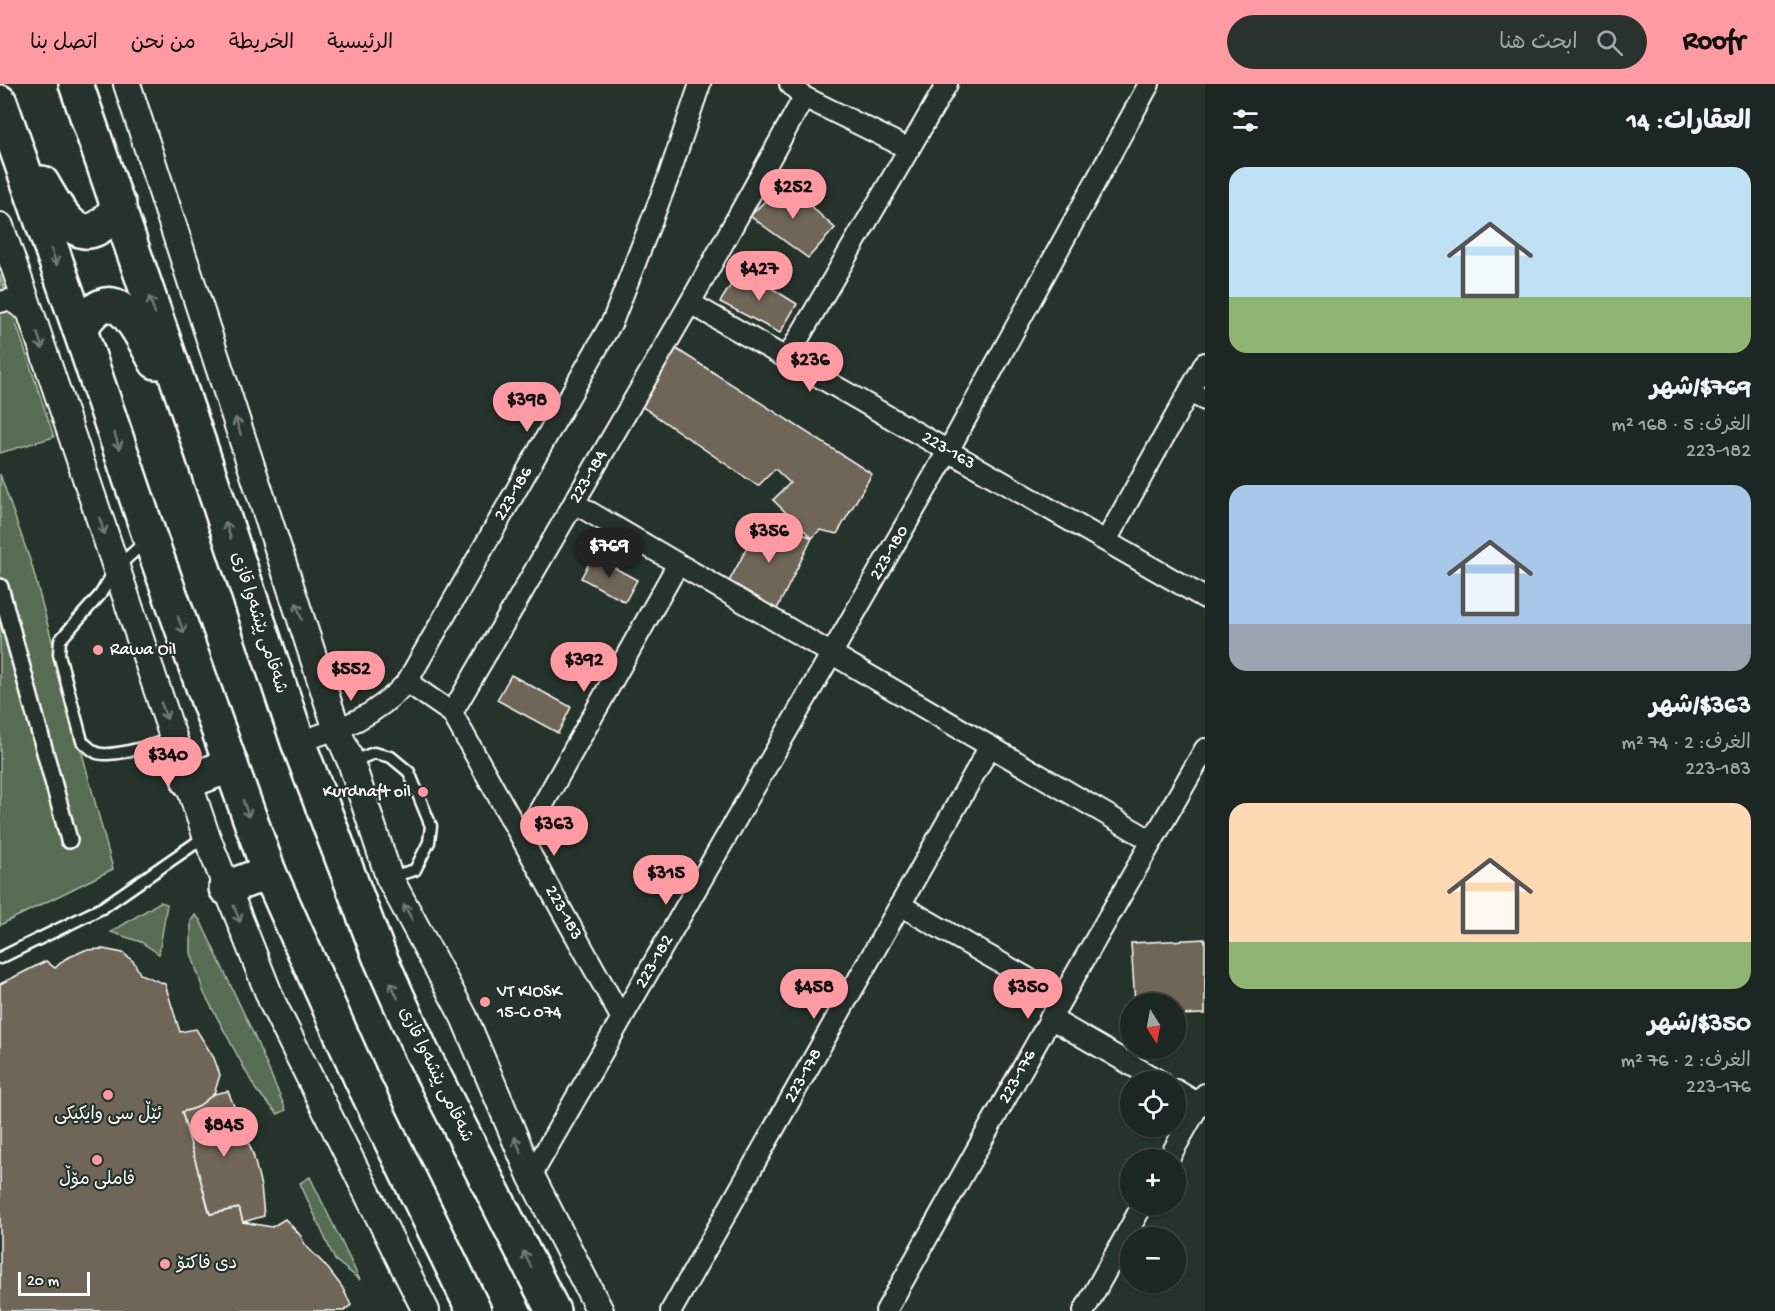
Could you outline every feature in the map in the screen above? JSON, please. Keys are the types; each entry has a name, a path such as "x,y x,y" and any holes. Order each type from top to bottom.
{"highway":[{"name":"شەقامی پێشەوا قازی","path":"76,84 298,742 379,955 421,1050 553,1311"},
{"path":"3,110 61,216 75,228 86,231 100,227 111,218 118,205"},
{"path":"3,110 268,872 362,1081 474,1311"},
{"path":"80,330 87,318 98,307 109,304 122,308 136,325 199,443"},
{"path":"189,782 231,765"},
{"path":"226,888 268,872"}],"street":[{"path":"127,84 337,730 351,762 389,877 464,1017 531,1176 600,1311"},
{"name":"223-186","path":"298,742 337,730 377,710 407,682 613,320 667,181 700,84"},
{"path":"787,358 946,84"},
{"name":"223-180","path":"832,654 948,451 1149,84"},
{"path":"797,91 909,149"},
{"name":"223-184","path":"452,713 690,303 797,91"},
{"path":"2,243 31,314 206,836 226,888 273,1004 421,1305"},
{"path":"0,302 9,300 31,314"},
{"name":"223-163","path":"690,303 1205,598"},
{"path":"1106,541 1197,396 1205,363"},
{"path":"574,503 1152,841"},
{"path":"523,840 678,564"},
{"path":"0,588 69,840"},
{"name":"223-182","path":"531,1176 832,654"},
{"path":"407,682 452,713"},
{"name":"223-183","path":"452,713 622,1019"},
{"name":"223-178","path":"671,1311 990,746"},
{"name":"223-176","path":"886,1311 1050,1018 1205,749"},
{"path":"900,905 1062,998"},
{"path":"1050,1018 1142,1071"},
{"path":"1174,1149 1202,1099 1186,1093"},
{"path":"1084,1311 1137,1215"}],"lane":[{"path":"150,538 116,568 100,595 60,640 59,654 82,741 88,748 99,754 158,745 174,738"},
{"path":"351,762 375,753 391,757 409,772 431,826 429,842 415,870 389,877"},
{"path":"0,958 102,908 206,836"}],"green space":[{"path":"0,275 54,437 0,453"},
{"path":"0,474 32,566 113,869 0,925"},
{"path":"160,902 167,904 159,954 141,942 111,932"},
{"path":"195,915 200,920 253,1033 286,1110 278,1114 256,1090 204,993 191,953 191,921"},
{"path":"310,1177 360,1280 335,1260 300,1183"}],"building":[{"path":"784,182 835,228 808,258 750,216"},
{"path":"741,269 797,304 780,333 720,302"},
{"path":"667,343 872,474 837,534 820,530 812,538 773,500 790,483 775,469 758,486 634,401"},
{"path":"764,516 812,538 775,613 726,587"},
{"path":"593,556 637,580 625,602 581,578"},
{"path":"511,675 571,707 558,733 497,700"},
{"path":"1205,939 1205,1014 1186,1015 1186,993 1134,993 1131,943"},
{"name":"فاملی مۆڵ","path":"103,949 123,953 134,962 140,974 165,984 180,1032 196,1029 214,1058 220,1075 214,1094 196,1108 182,1112 210,1214 239,1208 243,1222 272,1227 285,1219 342,1287 351,1305 344,1311 0,1311 0,984 46,961 55,968 65,959 85,950"},
{"path":"228,1091 253,1154 261,1186 264,1216 243,1222 239,1208 210,1214 182,1112 196,1108 214,1094"}],"place":[{"name":"Rawa Oil","path":"98,650"},
{"name":"Kurdnaft oil","path":"423,792"},
{"name":"VT KIOSK 15-C 074","path":"485,1002"},
{"name":"ئێڵ سی وایکیکی","path":"108,1095"},
{"name":"فاملی مۆڵ","path":"97,1160"},
{"name":"دی فاکتۆ","path":"165,1264"}]}
